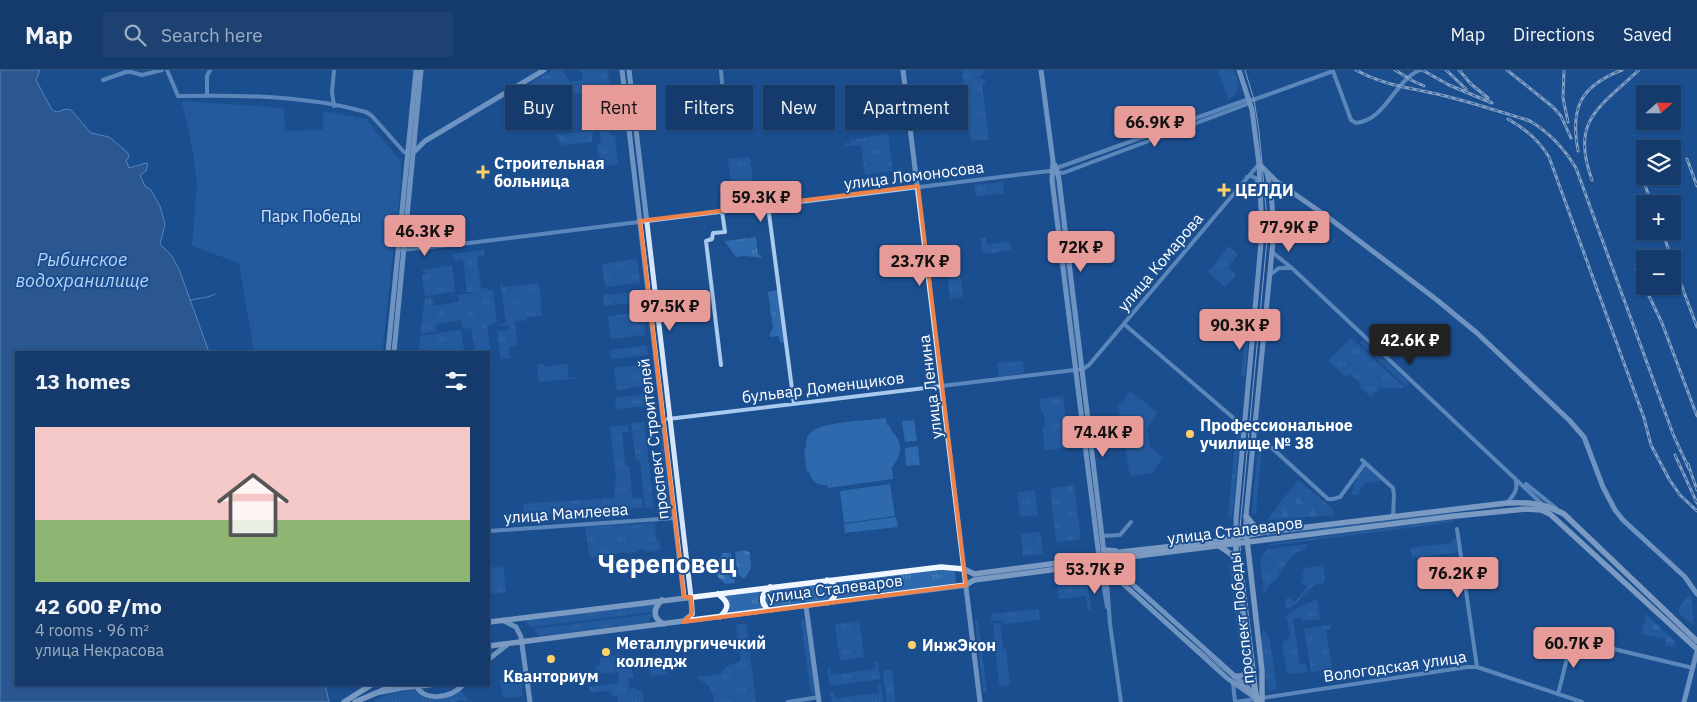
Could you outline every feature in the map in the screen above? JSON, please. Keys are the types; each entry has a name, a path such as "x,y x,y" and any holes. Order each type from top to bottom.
{"main road":[{"path":"394,351 416,70"},
{"path":"411,152 422,70"},
{"path":"411,152 425,141 544,70"},
{"name":"проспект Строителей","path":"622,70 684,598"},
{"name":"проспект Строителей","path":"629,70 691,597"},
{"name":"улица Ленина","path":"903,70 980,702"},
{"path":"1041,70 1082,369 1102,536 1102,557"},
{"name":"проспект Победы","path":"1239,70 1250,101 1258,164 1262,232 1236,518 1236,562 1253,682 1260,699"},
{"path":"1258,164 1282,185 1329,218 1437,300 1477,334 1569,420 1584,437 1599,477 1615,510 1623,520 1686,577 1697,594"},
{"path":"1054,170 1052,180 1102,557"},
{"name":"проспект Победы","path":"1260,699 1262,682 1246,536 1246,516 1272,252 1274,218 1272,192 1267,173"},
{"path":"1272,192 1273,186 1282,185"},
{"path":"388,351 402,250"},
{"name":"улица Сталеваров","path":"490,622 941,567 964,569 974,574 1102,557 1219,546 1246,536 1265,532 1526,502 1543,504 1564,514 1697,641"},
{"name":"улица Сталеваров","path":"490,646 966,585 974,580 1121,552 1236,541 1247,543 1526,508 1546,512 1558,520 1697,650"},
{"path":"1246,516 1257,529 1265,532"},
{"path":"1249,560 1253,547 1266,540"},
{"path":"1219,546 1232,554 1236,562"},
{"name":"проспект Победы","path":"1102,557 1106,570 1233,683 1260,699"},
{"name":"проспект Победы","path":"1102,557 1260,699"},
{"path":"964,569 974,580"},
{"path":"827,580 832,582 836,591 834,597 828,603"},
{"path":"770,587 762,594 762,600 768,609 773,610"},
{"path":"718,594 725,599 727,604 726,611 720,617"},
{"path":"683,622 692,614 691,597"},
{"path":"662,600 654,613 657,620 664,624"},
{"path":"806,606 819,700"},
{"path":"501,620 516,627 520,633 530,702"},
{"path":"490,658 509,643"},
{"path":"1684,702 1697,650"},
{"path":"1231,673 1237,676 1243,675 1249,670 1250,664"},
{"path":"1253,682 1257,685 1262,682"},
{"path":"344,702 369,686"},
{"path":"355,702 392,686"},
{"path":"416,686 421,695 436,701 449,698 462,686"},
{"path":"376,692 421,686"}],"street":[{"path":"103,80 126,72 142,75 162,70"},
{"path":"167,70 178,96 283,98 366,112 372,116 404,152 411,152"},
{"path":"207,96 207,76 210,70"},
{"path":"334,70 332,92 334,106"},
{"path":"721,70 722,85"},
{"path":"1250,101 1333,70 1351,120 1356,123 1362,123 1374,117 1407,78 1420,70"},
{"name":"улица Ломоносова","path":"1054,170 1063,173 1250,101"},
{"name":"улица Ломоносова","path":"402,250 1054,170 1153,133 1250,101"},
{"path":"1153,133 1155,138"},
{"name":"улица Комарова","path":"1082,369 1089,365 1258,164"},
{"path":"1247,177 1252,176 1256,178 1259,185"},
{"path":"768,206 794,404"},
{"path":"721,365 706,242 712,239 713,233 725,232 722,211"},
{"path":"405,220 451,245"},
{"path":"1272,252 1293,269 1514,476 1558,520"},
{"path":"1270,274 1279,268 1293,269"},
{"path":"1124,324 1244,427"},
{"path":"1076,369 1082,369"},
{"name":"бульвар Доменщиков","path":"663,419 1076,369"},
{"path":"1254,441 1264,442 1272,448 1328,499 1340,497 1364,461 1393,488 1393,517"},
{"path":"1507,503 1514,495 1516,489 1514,476"},
{"path":"1514,476 1564,514"},
{"name":"улица Мамлеева","path":"490,531 675,518"},
{"path":"1102,536 1120,535 1131,522"},
{"path":"1457,529 1477,667"},
{"path":"1102,557 1120,702"},
{"path":"1106,570 1110,624"},
{"path":"1558,694 1572,639 1693,668"},
{"name":"Вологодская улица","path":"1236,702 1459,668 1477,667 1582,702"},
{"path":"1233,683 1236,702"},
{"path":"788,702 819,700"}],"highlighted area":[{"path":"918,186 966,585 683,622 692,614 691,597 684,597 640,221"}],"green space":[{"path":"552,70 561,70 571,82 583,80 582,72 579,70 607,70 610,85 582,85 582,93 572,94 572,85 528,85"},
{"path":"962,70 983,70 983,74 979,77 985,80 985,83 982,84 989,139 971,141 968,117 968,85 964,85"},
{"path":"1218,70 1233,70 1237,79 1238,90 1228,99"},
{"name":"Парк Победы","path":"182,101 284,108 285,131 323,130 323,111 366,119 401,162 401,183 382,351 254,351 239,263 192,246 197,184 193,153"},
{"path":"600,130 613,130 610,131 611,135 615,135 618,164 600,166 597,145 601,144"},
{"path":"593,131 592,142 562,145 555,135"},
{"path":"888,134 893,171 865,175 861,145 846,146 845,141 848,144 850,140"},
{"path":"750,157 755,203 734,205 728,159"},
{"path":"1054,177 1057,177 1080,367 1077,367"},
{"path":"1003,182 1004,193 976,197 974,185"},
{"path":"414,227 443,243 412,246"},
{"path":"756,237 758,254 763,258 736,257 724,240 726,241"},
{"path":"986,237 987,245 1010,241 1011,250 983,254 981,238"},
{"path":"1229,246 1238,255 1228,267 1236,275 1225,287 1208,272"},
{"path":"484,250 484,256 477,257 481,289 493,290 497,323 487,326 492,363 490,363 490,351 475,351 471,328 465,329 462,327 461,320 436,324 436,331 420,334 425,298 432,297 434,306 459,302 458,293 461,295 476,292 459,292 467,291 463,259 454,260 453,254"},
{"path":"637,259 640,283 605,287 602,264"},
{"path":"959,264 963,297 950,299 946,265"},
{"path":"452,265 455,292 425,296 422,276 426,272 422,270"},
{"path":"500,282 504,287 539,283 542,316 527,317 527,320 515,322 518,345 509,347 510,358 501,359 497,332 510,329 509,325 497,326 506,322"},
{"path":"778,290 785,343 781,343 778,336 772,337 769,335 773,328 768,292"},
{"path":"638,292 639,302 604,306 603,295"},
{"path":"1247,311 1251,315 1245,377 1241,377"},
{"path":"643,312 646,335 611,339 608,316"},
{"path":"461,330 464,351 419,351 420,336"},
{"path":"1351,338 1405,388 1380,388 1371,397 1360,387 1362,384 1350,374 1346,377 1328,361"},
{"path":"1363,340 1409,383 1406,386 1360,343"},
{"path":"647,345 648,355 611,359 610,350"},
{"path":"1023,361 1024,373 999,377 997,363"},
{"path":"544,364 545,367 567,364 569,378 579,378 539,382 537,365"},
{"path":"650,364 652,385 617,390 614,368"},
{"path":"1130,391 1157,412 1147,429 1150,447 1163,458 1152,473 1130,476 1118,404 1122,403"},
{"path":"653,393 655,405 616,409 615,398"},
{"path":"1063,396 1067,448 1045,450 1042,426 1045,426 1044,412 1041,412 1039,399"},
{"path":"886,418 887,425 890,426 896,436 900,448 899,456 892,467 893,479 828,488 827,485 820,485 813,480 809,472 807,472 804,449 806,448 807,438 810,433 823,426"},
{"path":"914,420 917,441 905,442 902,421"},
{"path":"644,422 654,507 645,508 640,461 636,461 631,423"},
{"path":"1237,424 1241,428 1232,517 1228,516"},
{"path":"628,425 629,432 622,433 625,466 629,466 633,498 642,498 643,508 524,516 523,504 614,498 616,479 610,427"},
{"path":"658,427 661,427 671,515 668,515"},
{"path":"1258,445 1262,446 1256,513 1252,513"},
{"path":"918,446 920,465 906,466 905,448"},
{"path":"1362,463 1382,481 1366,483 1359,491 1359,494 1351,495"},
{"path":"1298,480 1332,508 1334,515 1267,520"},
{"path":"890,484 895,516 844,523 840,491"},
{"path":"1074,485 1081,539 1056,542 1050,489"},
{"path":"1035,490 1038,515 1020,517 1017,492"},
{"path":"1452,512 1452,514 1267,537 1267,534"},
{"path":"896,517 898,527 845,533 844,524"},
{"path":"1453,519 1454,522 1269,546 1269,544"},
{"path":"655,523 656,539 659,539 661,550 648,552 640,549 630,554 621,552 611,556 601,554 590,559 585,527"},
{"path":"1040,532 1043,554 1023,556 1021,534"},
{"path":"1456,538 1458,552 1412,558 1410,548 1452,543 1453,539"},
{"path":"1308,544 1305,549 1294,554 1278,574 1280,575 1264,593 1260,560 1267,549"},
{"path":"745,550 750,553 751,568 744,579 738,574 735,552"},
{"path":"723,553 731,553 735,583 725,584 717,576 714,567"},
{"path":"1456,558 1459,558 1461,572 1430,576 1429,568 1456,564"},
{"path":"1231,563 1234,569 1243,636 1243,640 1239,642 1229,564"},
{"path":"1323,565 1325,583 1314,585 1290,609 1286,607 1285,601 1288,597 1295,602 1307,587 1301,582 1305,568"},
{"path":"490,567 503,567 506,592 490,594"},
{"path":"941,568 955,571 956,583 837,598 839,584 842,581"},
{"path":"1087,581 1091,610 1088,610 1086,596 1059,599 1057,585"},
{"path":"827,582 830,585 832,595 826,601 773,608 766,605 765,596 770,589"},
{"path":"760,591 758,601 763,609 728,614 730,604 725,596"},
{"path":"1690,595 1692,598 1693,625 1679,613 1679,606"},
{"path":"1317,599 1320,619 1303,621 1302,617 1293,619 1300,665 1306,664 1307,672 1287,674 1282,643 1290,637 1288,622 1285,617 1293,610"},
{"path":"655,604 652,612 531,627 525,620"},
{"path":"1039,609 1040,620 1004,624 1003,620 991,621 991,614"},
{"path":"652,614 650,620 646,623 539,636 534,629"},
{"path":"1646,614 1675,642 1675,647 1665,645 1665,639 1641,634"},
{"path":"805,619 816,694 813,694 810,688 801,620"},
{"path":"975,620 978,620 987,692 983,692"},
{"path":"859,621 864,657 842,661 840,659 835,626 837,624"},
{"path":"746,623 756,702 714,702 711,688 697,677 720,674 727,666 741,661 736,625"},
{"path":"1000,623 1003,649 1006,649 1010,685 999,686 993,624"},
{"path":"1330,625 1331,629 1326,630 1332,669 1311,672 1304,629"},
{"path":"1265,630 1270,641 1277,689 1268,690 1261,642 1263,631"},
{"path":"621,655 622,663 631,662 633,678 628,679 629,688 635,687 636,691 642,690 644,702 618,702 618,696 612,696 611,691 592,692 588,687 619,683 618,672 596,674 595,666 601,665 600,658"},
{"path":"665,656 667,674 651,676 648,658"},
{"path":"875,662 878,662 880,679 830,686 827,668 830,668 831,675 875,669"},
{"path":"892,670 895,702 887,702 883,671"},
{"path":"521,679 523,696 503,698 500,680"},
{"path":"881,685 883,702 832,702 830,692 833,692 835,698 879,693 878,686"},
{"path":"460,689 467,699 475,702 459,700 455,702 375,702 374,700 393,693 415,690 425,697 437,699 449,696"}],"water":[{"name":"Рыбинское водохранилище","path":"0,70 40,70 36,80 52,110 57,112 66,109 71,110 91,133 109,137 128,153 129,157 126,160 129,168 148,164 146,171 140,175 145,186 151,190 160,206 165,224 160,244 171,255 179,269 209,351 15,351 15,686 325,686 329,702 0,702"}],"waterway":[{"path":"190,300 215,294"}],"tram line":[{"path":"1245,70 1254,100 1259,131 1268,229 1239,538 1259,702"},
{"path":"1240,531 1236,538 1224,543 1116,556 1111,561 1110,566 1116,575 1231,676 1242,677 1246,675 1254,662"},
{"path":"1232,677 1260,702"}],"railway":[{"path":"1356,70 1387,83 1441,95 1530,121 1550,136 1567,154 1576,168 1673,434 1689,469"},
{"path":"1395,70 1424,86"},
{"path":"1422,70 1449,85 1492,103"},
{"path":"1446,70 1466,89"},
{"path":"1459,70 1471,84 1488,98"},
{"path":"1507,70 1553,107 1561,116 1571,138"},
{"path":"1564,70 1563,98 1568,122"},
{"path":"1578,151 1576,122 1581,100 1596,83 1622,70"},
{"path":"1592,180 1586,160 1584,143 1592,117 1639,70"},
{"path":"1508,119 1531,135 1549,157 1644,418 1651,445 1680,495 1697,511"},
{"path":"1687,159 1697,186"},
{"path":"1645,185 1649,195"},
{"path":"1665,240 1669,250"},
{"path":"1681,284 1697,327"},
{"path":"1649,295 1662,323 1697,416"},
{"path":"1675,455 1697,503"},
{"path":"1688,464 1697,490"}],"place":[{"name":"Строительная больница","path":"483,172"},
{"name":"ЦЕЛДИ","path":"1224,190"},
{"name":"Профессиональное училище № 38","path":"1190,434"},
{"name":"ИнжЭкон","path":"912,645"},
{"name":"Металлургичечкий колледж","path":"606,652"},
{"name":"Кванториум","path":"551,659"}],"district":[{"name":"Череповец","path":"667,564"}]}
